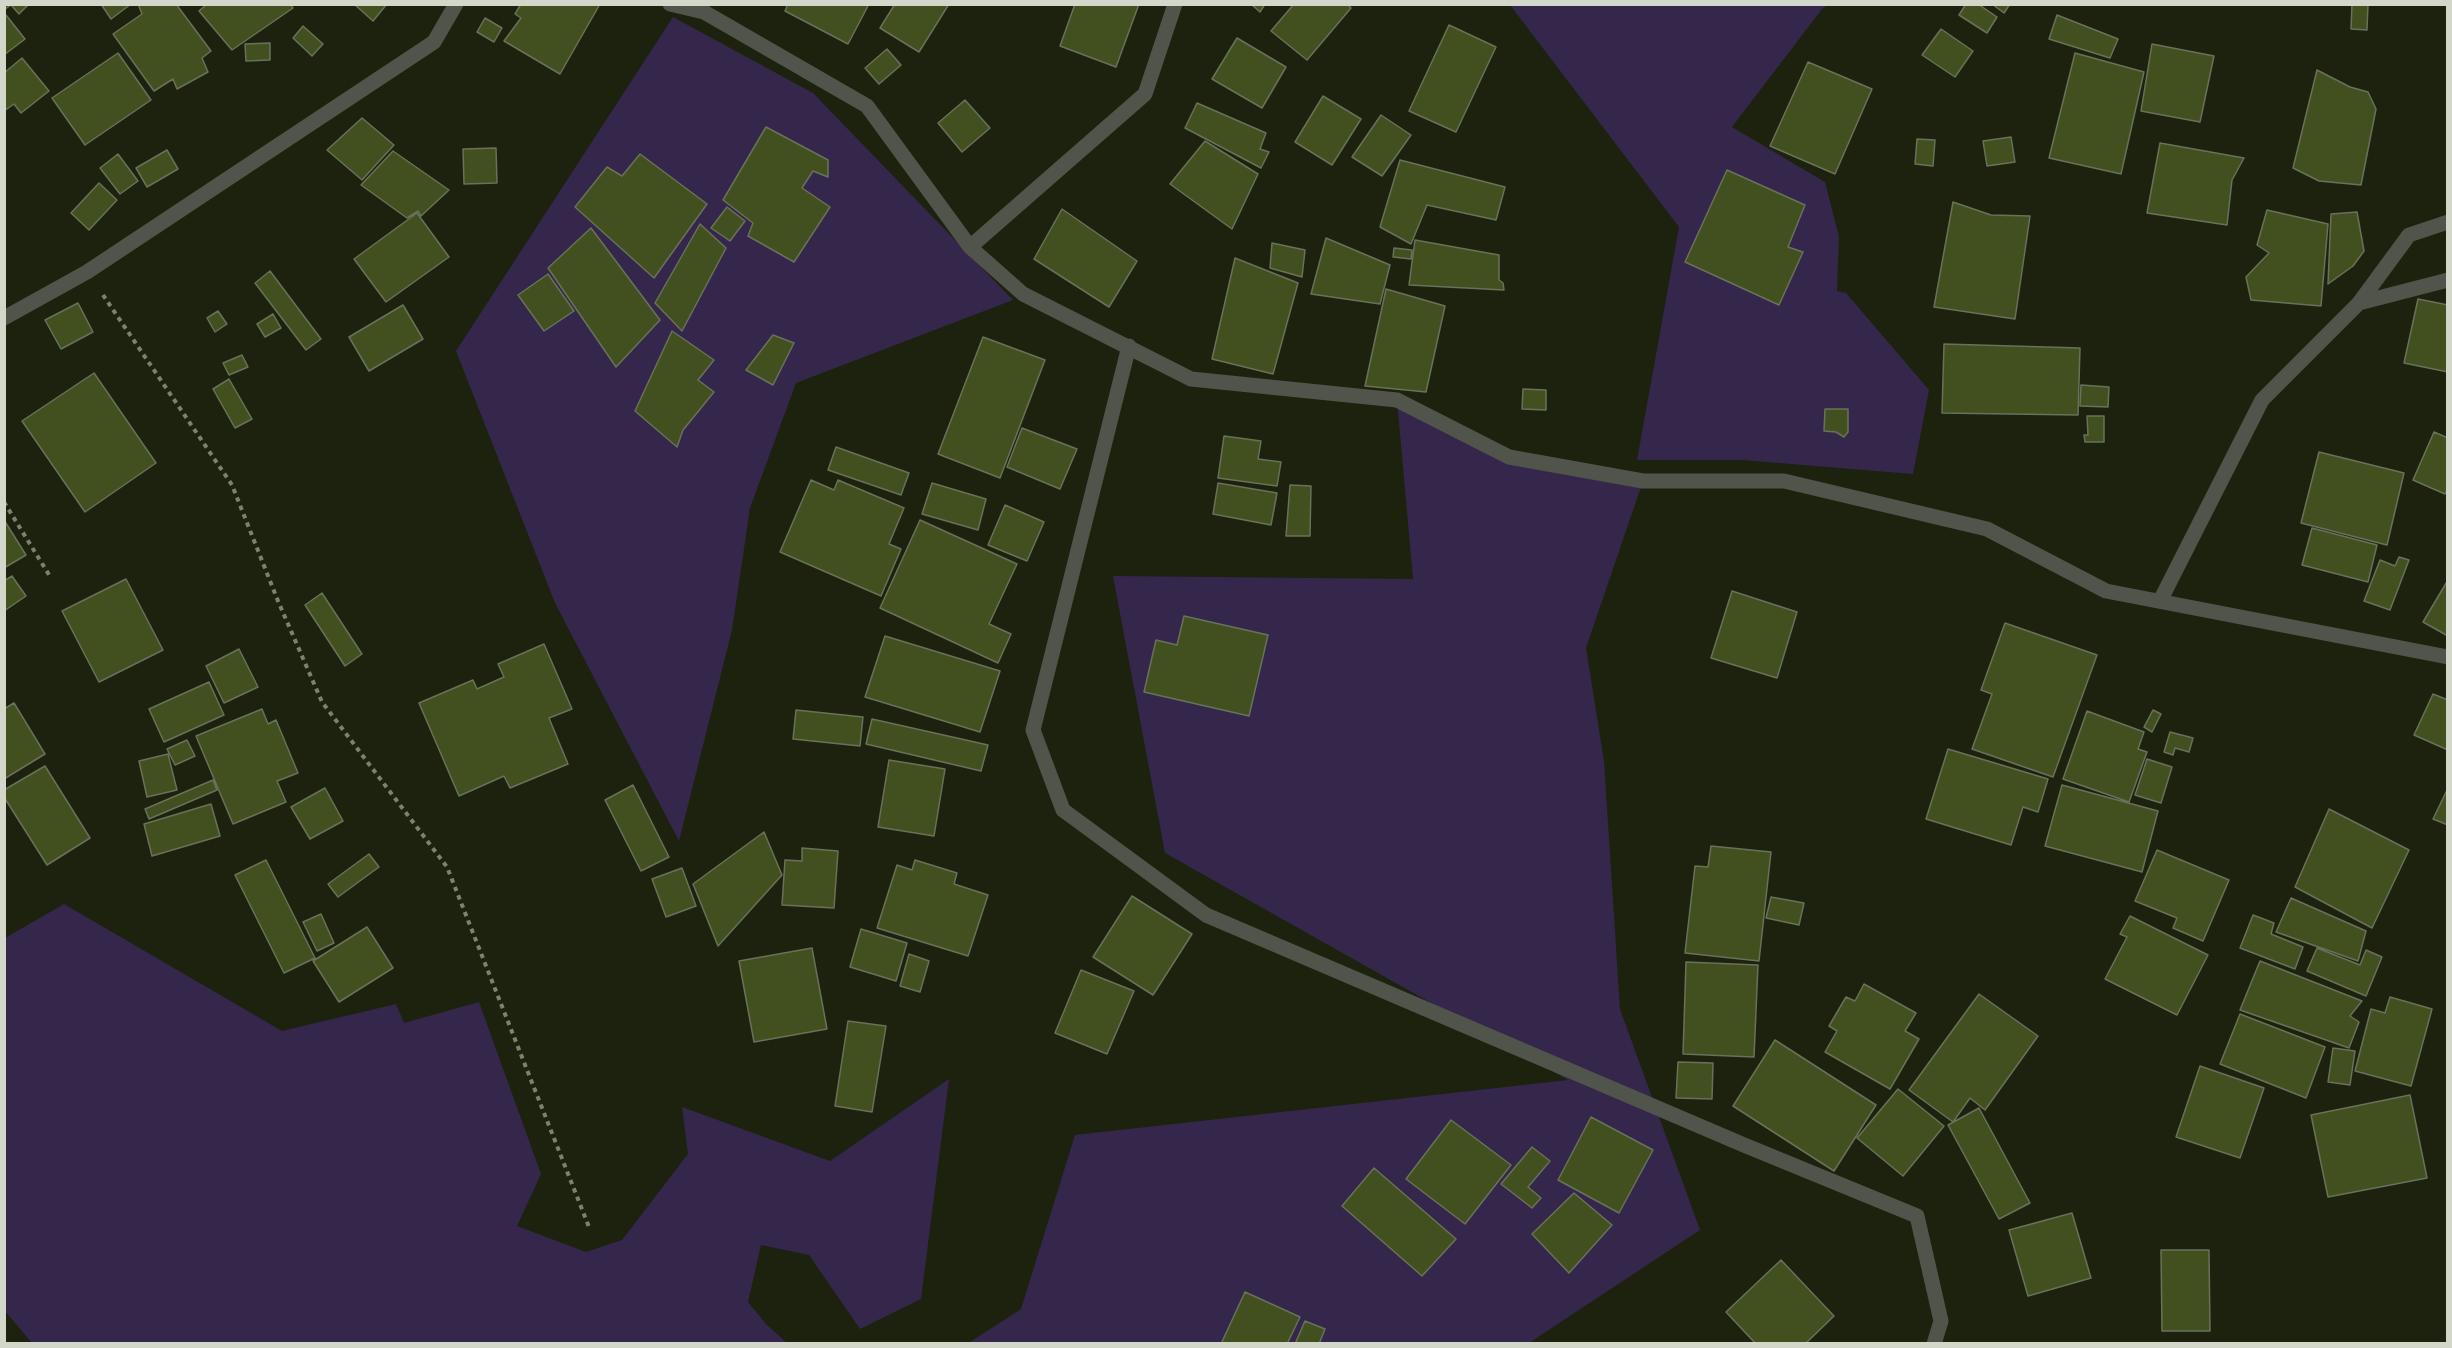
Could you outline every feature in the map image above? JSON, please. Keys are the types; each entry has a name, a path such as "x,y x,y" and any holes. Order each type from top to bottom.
{"street":[{"path":"4,318 87,272 434,42 456,4"},
{"path":"670,4 704,12 867,106 970,247 1023,294 1191,379 1397,400 1509,457 1643,482 1784,482 1987,530 2106,591 2448,657"},
{"path":"970,247 1145,94 1175,4"},
{"path":"2160,601 2262,400 2359,303 2409,235 2448,222"},
{"path":"2359,303 2448,280"},
{"path":"1129,346 1033,730 1063,810 1206,915 1700,1127 1917,1216 1941,1321 1934,1344"}],"path":[{"path":"87,272 232,485 322,702 447,867 589,1227"},
{"path":"4,502 51,578"}],"shaded area":[{"path":"1510,5 1828,5 1822,9 1732,127 1825,182 1839,237 1837,291 1846,293 1929,390 1913,474 1742,460 1637,460 1679,227"},
{"path":"673,17 813,93 1013,300 796,383 750,508 732,630 679,841 555,603 456,351"},
{"path":"1397,400 1509,457 1643,481 1586,648 1604,761 1620,1009 1700,1230 1529,1343 967,1344 1021,1309 1075,1135 1568,1080 1165,853 1113,576 1413,579"},
{"path":"64,904 282,1031 396,1004 404,1023 479,1002 541,1174 517,1226 586,1252 622,1240 688,1154 682,1107 830,1161 949,1079 921,1299 860,1329 809,1255 761,1245 748,1302 766,1324 787,1343 32,1343 5,1311 5,938"}],"building":[{"path":"4,4 29,4 19,14 11,5 4,10"},
{"path":"101,4 131,4 111,19"},
{"path":"138,4 176,4 211,51 202,58 208,72 177,89 173,79 154,91 113,34 142,14"},
{"path":"207,4 290,4 293,8 232,50 199,11"},
{"path":"354,4 387,4 373,21"},
{"path":"521,4 600,4 560,74 504,41 521,18 515,14"},
{"path":"788,4 869,4 848,44 785,11"},
{"path":"895,4 949,4 919,52 880,28"},
{"path":"1075,4 1139,4 1116,67 1060,46"},
{"path":"1251,4 1265,4 1260,12"},
{"path":"1294,4 1347,4 1351,8 1307,60 1271,31"},
{"path":"1966,4 1978,4 1997,17 1987,33 1959,15"},
{"path":"1992,4 2010,4 2004,13"},
{"path":"2352,4 2368,4 2367,30 2351,29"},
{"path":"6,15 25,39 4,55 4,16"},
{"path":"2057,15 2118,39 2110,58 2049,39"},
{"path":"485,18 502,28 494,42 477,32"},
{"path":"1449,25 1496,47 1456,132 1409,111"},
{"path":"303,26 323,44 312,56 293,38"},
{"path":"1941,29 1973,51 1955,77 1922,55"},
{"path":"1237,38 1286,67 1262,108 1212,79"},
{"path":"270,43 270,60 246,61 245,44"},
{"path":"2152,44 2214,56 2200,122 2141,111"},
{"path":"887,49 901,65 879,84 865,68"},
{"path":"118,53 151,100 85,145 52,98"},
{"path":"2075,53 2144,72 2121,174 2049,158"},
{"path":"22,58 49,91 21,113 14,104 4,111 4,73"},
{"path":"1808,62 1872,89 1835,174 1770,146"},
{"path":"2317,70 2350,87 2368,92 2376,109 2361,185 2319,181 2293,168"},
{"path":"1323,96 1361,119 1332,165 1295,142"},
{"path":"965,100 990,128 962,152 938,123"},
{"path":"1197,103 1266,133 1260,149 1269,152 1261,168 1185,128"},
{"path":"1381,115 1411,135 1382,176 1352,157"},
{"path":"362,118 394,145 362,180 327,150"},
{"path":"766,127 828,160 828,177 813,171 802,188 830,207 794,262 748,236 753,223 723,200"},
{"path":"2011,137 2015,162 1987,166 1983,141"},
{"path":"1917,139 1935,140 1933,166 1915,164"},
{"path":"1205,141 1258,174 1232,229 1170,184"},
{"path":"2160,143 2244,158 2232,180 2227,225 2147,213"},
{"path":"496,148 497,183 464,184 463,149"},
{"path":"167,150 178,169 147,187 136,168"},
{"path":"393,151 449,190 421,216 418,211 407,218 361,185"},
{"path":"118,154 138,181 120,194 100,168"},
{"path":"640,154 707,204 654,278 575,207 607,167 622,176"},
{"path":"1400,160 1505,187 1496,220 1427,205 1411,244 1380,227"},
{"path":"1727,170 1805,205 1788,247 1803,252 1779,305 1685,262"},
{"path":"99,183 117,200 89,230 71,213"},
{"path":"1953,202 1991,215 2030,216 2015,319 1934,307"},
{"path":"727,207 745,221 730,241 711,228"},
{"path":"1062,209 1137,261 1109,307 1034,259"},
{"path":"2267,210 2328,224 2321,306 2251,300 2246,277 2269,253 2257,245"},
{"path":"2357,212 2364,251 2353,266 2328,284 2331,214"},
{"path":"417,213 449,257 386,302 354,259"},
{"path":"700,224 726,248 682,331 655,303"},
{"path":"591,228 660,320 616,367 548,268"},
{"path":"1326,238 1390,265 1380,304 1311,294"},
{"path":"1415,240 1499,255 1499,280 1503,283 1504,290 1409,285"},
{"path":"1272,243 1305,250 1302,277 1270,268"},
{"path":"1394,248 1412,250 1411,259 1393,257"},
{"path":"1235,258 1298,283 1273,374 1212,359"},
{"path":"270,271 321,339 306,350 255,283"},
{"path":"548,274 574,311 544,331 518,295"},
{"path":"1386,289 1445,306 1426,392 1365,386"},
{"path":"2418,299 2448,305 2448,372 2404,363"},
{"path":"78,303 93,332 61,349 45,320"},
{"path":"403,305 423,339 369,371 349,337"},
{"path":"218,311 227,324 215,332 207,318"},
{"path":"273,314 281,328 265,337 257,324"},
{"path":"672,331 714,360 698,380 714,392 683,430 677,447 635,411"},
{"path":"773,335 794,343 773,385 746,370"},
{"path":"983,337 1045,360 1000,478 938,454"},
{"path":"1944,344 2080,348 2078,415 1942,413"},
{"path":"242,355 248,367 229,375 223,363"},
{"path":"94,373 156,463 85,512 22,421"},
{"path":"229,379 252,419 235,428 213,389"},
{"path":"2081,385 2109,387 2108,407 2080,406"},
{"path":"1523,389 1546,390 1546,410 1522,409"},
{"path":"1825,409 1848,409 1848,432 1844,437 1836,432 1824,431"},
{"path":"2087,416 2104,416 2104,442 2085,442 2084,435 2088,435"},
{"path":"1022,428 1077,449 1060,489 1007,467"},
{"path":"2434,432 2448,438 2448,488 2445,494 2413,480"},
{"path":"1224,436 1261,441 1258,459 1281,462 1277,486 1218,478"},
{"path":"836,447 909,473 901,495 828,470"},
{"path":"2319,452 2404,473 2387,545 2301,523"},
{"path":"811,480 834,490 838,480 904,508 889,544 901,549 881,596 780,552"},
{"path":"932,483 986,499 978,530 922,514"},
{"path":"1218,483 1277,493 1271,525 1213,514"},
{"path":"1290,485 1311,486 1310,536 1286,536"},
{"path":"1005,505 1044,522 1027,561 988,545"},
{"path":"4,520 26,555 4,568"},
{"path":"920,520 1017,564 989,624 1011,634 998,663 880,608"},
{"path":"2312,528 2377,545 2368,582 2302,565"},
{"path":"2399,557 2409,560 2390,610 2364,601 2380,560 2395,566"},
{"path":"12,576 26,596 4,611 4,581"},
{"path":"126,579 163,650 99,682 62,611"},
{"path":"2448,580 2448,636 2423,622"},
{"path":"1732,591 1797,612 1777,678 1711,658"},
{"path":"322,593 362,654 345,666 305,605"},
{"path":"1184,616 1268,635 1249,716 1144,692 1156,640 1177,645"},
{"path":"2005,623 2097,655 2053,777 1972,749 1992,694 1981,690"},
{"path":"885,636 1000,671 980,732 865,697"},
{"path":"544,644 572,709 549,718 568,764 510,788 504,776 459,796 419,703 473,680 477,689 504,677 498,664"},
{"path":"239,649 258,687 224,703 206,666"},
{"path":"209,682 224,715 164,742 149,709"},
{"path":"2433,694 2448,700 2448,750 2414,735"},
{"path":"14,703 45,754 4,779 4,709"},
{"path":"262,709 268,724 276,720 298,773 277,781 286,802 233,824 196,736"},
{"path":"796,710 863,717 860,746 793,739"},
{"path":"2153,710 2161,714 2152,732 2144,727"},
{"path":"2087,711 2144,732 2138,749 2147,752 2129,802 2063,779"},
{"path":"872,719 988,745 981,771 866,744"},
{"path":"2170,732 2193,738 2189,752 2175,748 2173,755 2164,752"},
{"path":"187,740 195,756 175,765 167,749"},
{"path":"1948,749 2048,779 2038,812 2023,807 2011,845 1926,819"},
{"path":"168,754 177,790 147,797 139,761"},
{"path":"2147,759 2172,767 2161,803 2135,795"},
{"path":"889,760 945,769 934,836 878,827"},
{"path":"45,766 90,838 47,865 4,797 4,790"},
{"path":"213,780 217,790 149,819 145,809"},
{"path":"633,785 669,857 641,871 605,800"},
{"path":"2062,785 2158,811 2142,872 2045,846"},
{"path":"325,788 343,821 310,839 291,807"},
{"path":"2448,788 2448,825 2433,819"},
{"path":"211,804 220,836 152,856 144,824"},
{"path":"2329,809 2409,850 2372,928 2295,887"},
{"path":"764,832 782,875 718,946 693,884"},
{"path":"1711,846 1771,852 1759,961 1685,953 1695,866 1708,867"},
{"path":"802,848 838,851 834,908 782,905 785,860 802,861"},
{"path":"2157,850 2229,880 2203,941 2173,928 2177,918 2135,901"},
{"path":"369,854 379,867 338,897 328,884"},
{"path":"266,860 315,958 284,973 235,875"},
{"path":"915,860 957,873 954,884 988,895 968,956 877,928 897,865 912,870"},
{"path":"682,868 696,906 666,917 652,879"},
{"path":"1132,896 1192,934 1153,995 1093,957"},
{"path":"1771,897 1804,903 1799,925 1766,918"},
{"path":"2291,898 2366,931 2358,961 2276,932"},
{"path":"321,914 334,943 317,951 303,922"},
{"path":"2253,915 2274,923 2271,934 2303,947 2295,969 2240,948"},
{"path":"2130,916 2208,955 2177,1015 2105,979 2127,937 2120,934"},
{"path":"367,927 393,968 339,1002 313,961"},
{"path":"861,929 907,943 896,981 850,967"},
{"path":"812,948 827,1029 754,1042 739,961"},
{"path":"2317,948 2360,965 2366,950 2382,957 2366,996 2307,971"},
{"path":"909,954 929,961 920,992 900,986"},
{"path":"2260,961 2362,1001 2350,1016 2359,1022 2349,1048 2240,1010"},
{"path":"1686,962 1758,965 1754,1057 1683,1054"},
{"path":"1081,970 1134,991 1107,1054 1055,1033"},
{"path":"1864,984 1916,1013 1905,1031 1919,1039 1890,1089 1825,1052 1837,1031 1829,1026 1846,997 1855,1001"},
{"path":"1979,994 2038,1036 1985,1110 1970,1098 1953,1122 1909,1090"},
{"path":"2390,997 2432,1009 2411,1086 2355,1071 2371,1009 2385,1013"},
{"path":"2240,1014 2325,1047 2306,1098 2220,1064"},
{"path":"848,1021 886,1026 872,1112 835,1106"},
{"path":"1775,1040 1876,1105 1834,1171 1733,1106"},
{"path":"2333,1048 2355,1051 2350,1085 2328,1082"},
{"path":"1678,1062 1713,1063 1712,1099 1676,1098"},
{"path":"2200,1066 2264,1088 2240,1158 2176,1137"},
{"path":"1898,1089 1944,1126 1903,1176 1857,1138"},
{"path":"2410,1095 2427,1178 2328,1197 2311,1115"},
{"path":"1979,1108 2030,1203 1999,1219 1948,1125"},
{"path":"1591,1117 1653,1150 1619,1213 1558,1180"},
{"path":"1451,1120 1511,1165 1465,1224 1406,1179"},
{"path":"1532,1147 1550,1161 1528,1187 1541,1198 1532,1208 1501,1184"},
{"path":"1374,1168 1456,1239 1422,1276 1342,1206"},
{"path":"1574,1193 1612,1225 1569,1273 1532,1234"},
{"path":"2072,1213 2091,1278 2028,1296 2009,1230"},
{"path":"2161,1250 2209,1250 2210,1331 2162,1331"},
{"path":"1781,1260 1834,1316 1805,1344 1756,1344 1726,1312"},
{"path":"1245,1292 1300,1317 1287,1344 1221,1344"},
{"path":"1305,1321 1325,1329 1319,1344 1295,1344"}]}
